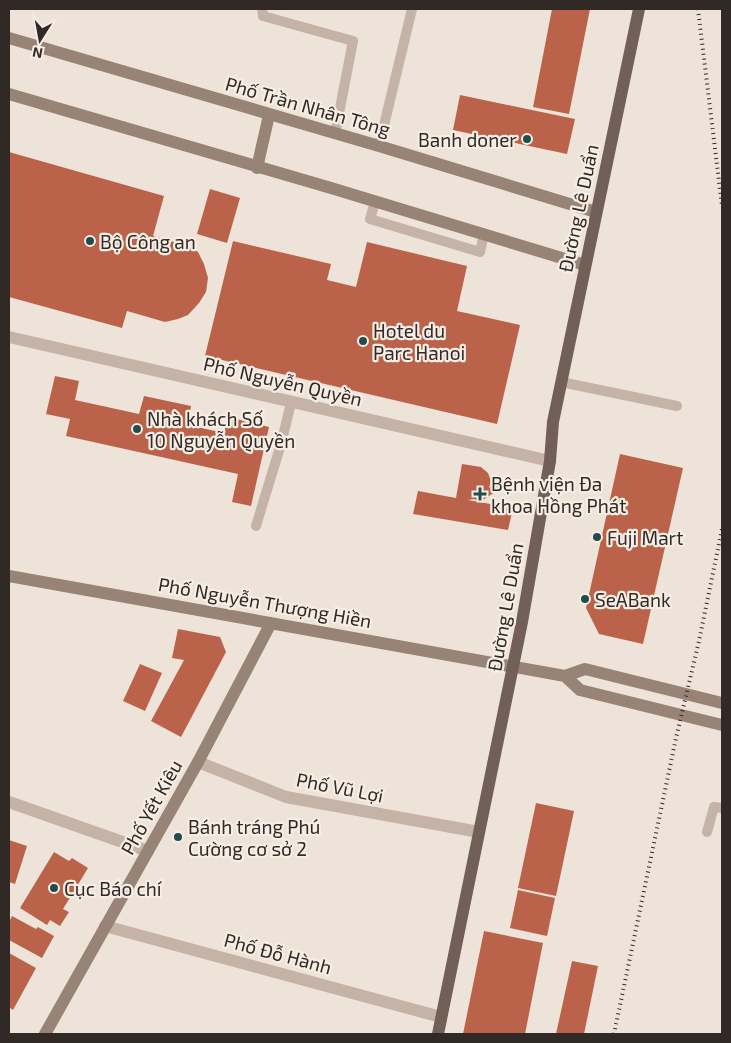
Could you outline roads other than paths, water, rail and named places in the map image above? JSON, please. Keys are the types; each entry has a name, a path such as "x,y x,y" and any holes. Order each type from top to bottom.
{"main road":[{"name":"Đường Lê Duẩn","path":"438,1034 514,666 550,462 553,422 638,9"}],"street":[{"name":"Phố Trần Nhân Tông","path":"9,38 379,146 596,212"},
{"path":"9,94 484,234 585,266"},
{"path":"257,168 269,115"},
{"name":"Phố Nguyễn Quyền","path":"9,337 550,462"},
{"name":"Phố Nguyễn Thượng Hiền","path":"9,576 565,676"},
{"name":"Phố Yết Kiêu","path":"45,1034 198,762 271,623"},
{"path":"722,703 585,669 565,676 580,690 722,725"},
{"name":"Phố Vũ Lợi","path":"198,762 286,797 480,832"},
{"path":"9,802 148,851"},
{"name":"Phố Đỗ Hành","path":"105,926 441,1017"}],"lane":[{"path":"262,9 263,16 353,41 334,134"},
{"path":"379,146 412,9"},
{"path":"375,202 370,219 480,252 484,234"},
{"path":"561,382 677,406"},
{"path":"256,526 281,444 291,403"},
{"path":"707,832 714,807 722,808"}],"railway":[{"path":"698,9 722,206"},
{"path":"614,1034 722,529"}],"place":[{"name":"Banh doner","path":"527,139"},
{"name":"Bộ Công an","path":"90,241"},
{"name":"Hotel du Parc Hanoi","path":"363,341"},
{"name":"Nhà khách Số 10 Nguyễn Quyền","path":"137,429"},
{"name":"Bệnh viện Đa khoa Hồng Phát","path":"480,494"},
{"name":"Fuji Mart","path":"597,537"},
{"name":"SeABank","path":"585,599"},
{"name":"Bánh tráng Phú Cường cơ sở 2","path":"178,837"},
{"name":"Cục Báo chí","path":"54,888"}]}
